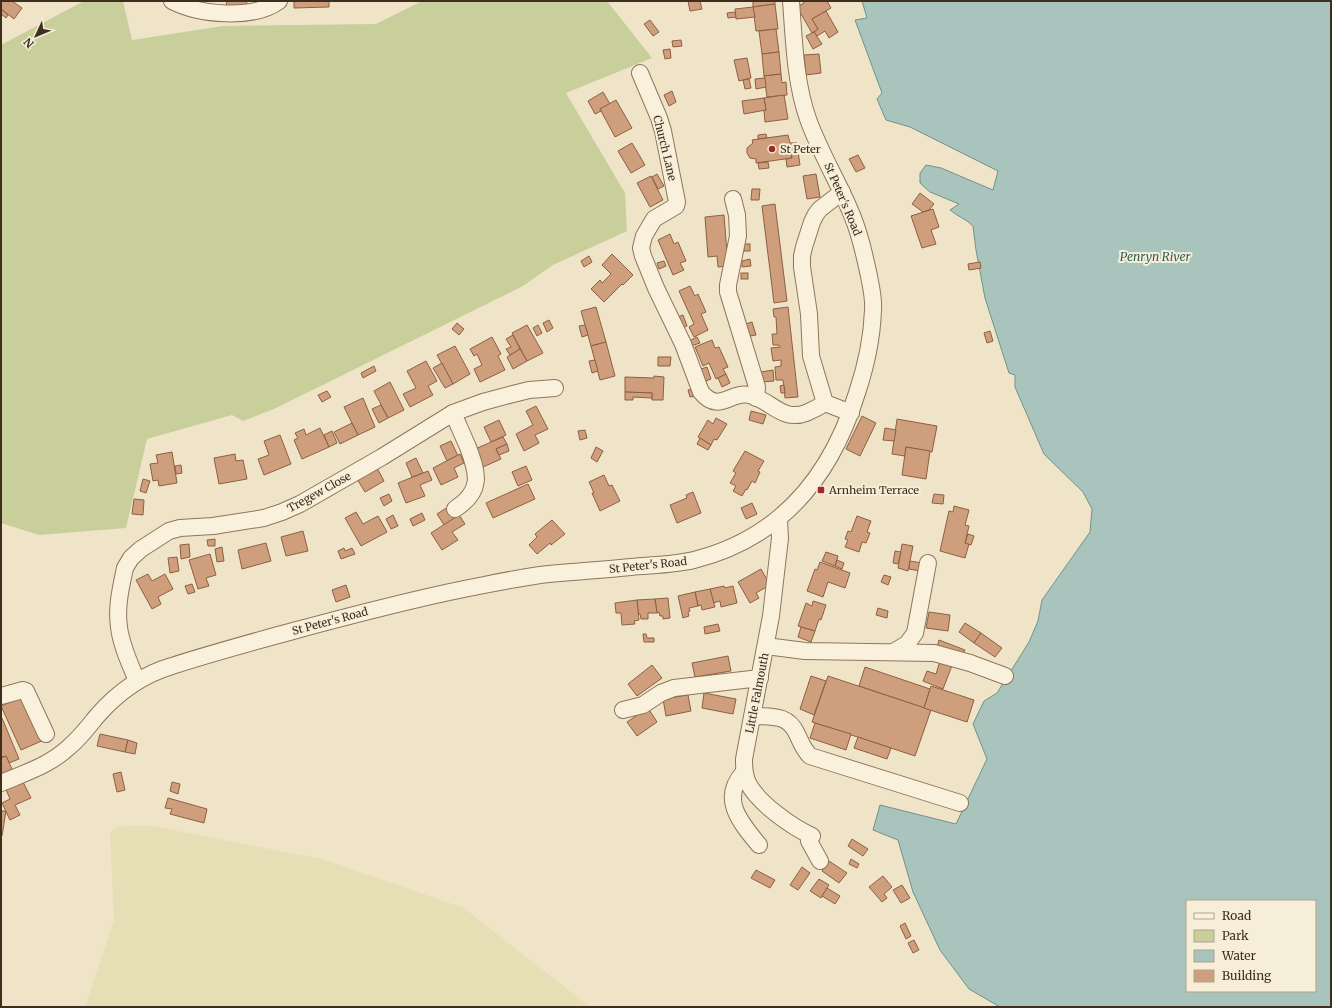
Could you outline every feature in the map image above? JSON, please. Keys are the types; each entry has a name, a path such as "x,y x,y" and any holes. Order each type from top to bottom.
{"street":[{"path":"172,1 181,6 196,10 227,14 244,13 269,7 279,1"},
{"name":"St Peter's Road","path":"1,783 44,765 62,753 81,737 116,696 137,681 168,667 368,611 449,592 538,576 692,560 737,544 779,520 800,500 835,450 851,413 868,356 873,305 866,258 861,241 849,208 814,134 806,111 796,59 791,1"},
{"name":"Church Lane","path":"640,72 663,131 676,202 676,206 658,216 649,227 642,242 643,256 663,305 683,344 701,392 714,402 744,395 756,398"},
{"path":"825,402 811,356 809,314 802,267 802,256 812,222 816,214 820,209 842,192"},
{"path":"733,199 737,215 738,236 728,285 728,292 757,387 756,398 782,413 794,416 815,409 825,402"},
{"name":"Tregew Close","path":"137,681 120,635 118,604 127,562 141,549 163,534 175,529 213,526 264,518 287,510 304,502 382,457 453,413 483,402 529,390 555,388"},
{"path":"825,402 851,413"},
{"path":"453,413 475,466 476,478 469,497 455,509"},
{"name":"Little Falmouth","path":"744,772 744,759 766,646 778,559 780,538 779,520"},
{"path":"895,651 907,644 915,633 928,563"},
{"path":"766,646 805,651 895,651 943,654 1006,676"},
{"path":"624,710 643,705 661,693 674,688 760,678"},
{"path":"1,696 23,690 26,691 46,734"},
{"path":"753,716 777,717 785,719 796,732 804,750 810,756 960,803"},
{"path":"759,845 740,821 733,804 733,796 737,780 744,772 748,783 766,804 788,822 812,836 809,841 820,861"}],"shaded area":[{"path":"125,826 151,826 322,859 464,908 590,1007 85,1007 114,920 110,833 116,828"}],"green space":[{"path":"84,1 123,1 132,40 223,26 376,24 422,1 607,1 652,58 566,93 625,193 627,231 553,265 523,286 274,409 243,421 232,415 147,439 126,528 39,535 1,523 1,45"}],"water":[{"name":"Penryn River","path":"862,1 1331,1 1331,1007 1000,1007 969,989 940,950 913,892 898,840 873,830 880,805 956,824 987,759 973,724 984,701 997,693 1029,642 1038,621 1042,600 1090,532 1092,509 1083,492 1044,454 1015,387 1015,375 1009,373 985,298 973,226 950,210 959,204 930,192 920,183 920,173 926,165 941,168 993,190 998,171 910,127 886,120 877,99 882,93 855,20 867,18"}],"building":[{"path":"1,1 12,1 22,8 14,19 1,9"},
{"path":"227,1 247,1 246,7 226,6"},
{"path":"294,1 329,1 329,7 294,8"},
{"path":"688,1 700,1 702,9 690,11"},
{"path":"753,1 775,1 775,4 753,7"},
{"path":"803,1 827,1 831,8 812,19 818,29 812,33 797,7 804,3"},
{"path":"775,4 778,29 756,31 753,7"},
{"path":"753,7 755,17 736,19 735,9"},
{"path":"1,9 8,15 6,18 1,14"},
{"path":"826,11 838,32 829,38 825,31 817,36 814,32 818,29 812,19"},
{"path":"735,12 736,17 728,18 727,13"},
{"path":"650,20 659,32 653,36 644,24"},
{"path":"776,29 779,52 762,54 759,31"},
{"path":"814,32 822,44 813,49 806,36"},
{"path":"681,40 682,46 673,47 672,41"},
{"path":"670,49 671,58 665,59 663,50"},
{"path":"779,52 781,74 764,76 762,54"},
{"path":"819,54 821,73 806,75 804,55"},
{"path":"747,58 751,78 739,81 734,60"},
{"path":"781,74 782,83 786,82 787,95 767,97 764,76"},
{"path":"765,78 766,87 756,89 755,79"},
{"path":"749,79 751,88 745,89 743,80"},
{"path":"672,91 676,102 669,106 664,95"},
{"path":"603,92 610,104 600,109 601,111 595,114 588,101"},
{"path":"784,95 788,119 765,122 764,111 766,110 764,98"},
{"path":"764,98 766,110 744,114 742,101"},
{"path":"616,100 632,128 615,137 600,109"},
{"path":"766,134 767,138 758,139 758,135"},
{"name":"St Peter","path":"788,135 790,143 797,143 798,151 791,152 792,158 756,163 756,159 750,158 747,153 747,148 753,143 752,140"},
{"path":"632,143 645,165 631,173 618,151"},
{"path":"798,151 800,165 787,167 786,159 792,158 791,152"},
{"path":"858,155 865,168 856,172 849,159"},
{"path":"768,162 769,168 759,169 758,163"},
{"path":"657,174 664,186 658,189 652,177"},
{"path":"816,174 820,197 807,199 803,176"},
{"path":"651,176 663,200 650,207 637,183"},
{"path":"752,189 760,189 759,200 751,200"},
{"path":"920,193 934,204 929,210 923,212 912,204"},
{"path":"775,204 787,301 774,303 762,206"},
{"path":"933,209 939,227 931,230 936,244 922,248 911,216"},
{"path":"724,215 728,266 718,267 717,256 708,257 705,217"},
{"path":"670,234 674,244 678,242 686,261 680,263 684,270 673,275 658,240"},
{"path":"744,244 750,244 750,251 744,251"},
{"path":"612,254 633,275 604,302 591,289 600,280 602,283 611,274 602,265"},
{"path":"589,256 592,262 584,267 581,261"},
{"path":"750,259 751,266 742,267 742,261"},
{"path":"664,261 666,266 659,269 657,263"},
{"path":"980,262 981,268 969,270 968,264"},
{"path":"741,273 748,273 748,279 741,279"},
{"path":"690,286 695,296 698,294 706,312 701,314 708,330 694,337 689,327 694,324 679,291"},
{"path":"596,307 606,342 591,346 581,311"},
{"path":"788,307 798,397 785,398 783,380 776,380 775,367 781,366 781,360 773,361 771,348 780,347 779,345 773,345 772,334 777,334 776,317 774,317 773,309"},
{"path":"683,315 687,326 679,329 675,318"},
{"path":"549,320 553,328 547,332 543,323"},
{"path":"752,322 756,335 750,336 746,324"},
{"path":"457,323 464,329 459,335 452,329"},
{"path":"527,325 543,353 527,361 512,333"},
{"path":"538,325 542,333 537,336 533,328"},
{"path":"585,325 588,335 582,337 579,326"},
{"path":"990,331 993,341 987,343 984,333"},
{"path":"513,335 520,349 510,355 506,349 511,347 506,339"},
{"path":"492,337 501,354 498,356 505,370 480,382 474,369 482,365 477,354 474,356 470,349"},
{"path":"697,337 700,343 691,346 689,341"},
{"path":"712,340 715,348 719,347 728,367 723,369 726,374 716,379 709,363 703,366 695,347"},
{"path":"606,342 615,376 600,380 591,346"},
{"path":"455,346 470,374 453,384 437,355"},
{"path":"520,349 527,361 513,369 507,357"},
{"path":"658,357 671,357 670,366 658,366"},
{"path":"595,360 598,371 592,373 589,361"},
{"path":"426,361 437,381 428,386 433,395 410,407 403,394 416,388 407,371"},
{"path":"442,363 453,384 445,388 433,368"},
{"path":"374,366 376,371 363,378 361,373"},
{"path":"707,367 711,379 703,382 698,370"},
{"path":"773,370 774,381 762,382 761,372"},
{"path":"726,374 730,383 722,387 718,378"},
{"path":"654,376 664,377 663,400 652,400 652,393 625,392 625,377 654,378"},
{"path":"390,382 404,410 388,418 374,391"},
{"path":"784,385 785,393 781,393 780,386"},
{"path":"694,389 696,396 690,397 688,390"},
{"path":"327,391 331,397 322,402 318,395"},
{"path":"625,392 652,393 652,398 633,397 633,400 625,400"},
{"path":"363,398 375,427 358,435 344,407"},
{"path":"381,405 388,418 379,423 372,409"},
{"path":"536,406 548,429 535,435 539,443 524,451 516,434 533,425 526,411"},
{"path":"751,411 766,415 763,424 749,420"},
{"path":"862,416 876,423 860,456 846,449"},
{"path":"716,418 727,424 717,440 714,439 711,445 698,437 708,420 713,424"},
{"path":"897,419 937,426 932,452 906,447 905,456 892,454"},
{"path":"499,420 506,435 491,442 484,427"},
{"path":"352,423 358,435 340,444 334,432"},
{"path":"320,428 329,447 302,459 294,440 298,438 295,433 304,429 306,435"},
{"path":"885,428 896,430 894,441 883,440"},
{"path":"585,430 587,438 580,440 578,431"},
{"path":"332,431 337,443 329,447 324,435"},
{"path":"280,435 291,464 264,475 258,459 269,455 264,441"},
{"path":"503,437 507,444 496,449 501,459 483,467 475,449"},
{"path":"700,438 711,445 708,450 697,444"},
{"path":"451,441 458,456 447,461 440,446"},
{"path":"507,444 509,451 499,455 496,449"},
{"path":"596,447 603,451 597,462 591,458"},
{"path":"906,447 930,451 926,479 902,475"},
{"path":"745,451 764,461 758,471 760,472 755,483 752,481 742,496 733,491 736,486 730,483 736,473 733,471"},
{"path":"172,452 177,483 159,486 158,480 153,481 150,464 158,463 156,455"},
{"path":"235,454 236,461 243,460 247,479 219,484 214,458"},
{"path":"460,454 464,463 454,468 458,477 441,485 433,468"},
{"path":"416,458 423,473 412,477 406,463"},
{"path":"181,465 182,473 176,474 175,466"},
{"path":"526,466 532,480 518,486 512,472"},
{"path":"377,468 384,481 365,492 357,479"},
{"path":"428,471 432,480 420,485 425,496 406,503 398,483"},
{"path":"604,475 609,486 612,485 620,501 600,511 589,482"},
{"path":"143,479 150,481 146,493 140,491"},
{"path":"528,484 535,499 493,518 486,503"},
{"path":"693,492 701,513 677,523 670,505 687,498 686,495"},
{"path":"389,494 392,501 384,506 380,498"},
{"path":"934,494 944,495 943,504 932,503"},
{"path":"134,499 144,500 143,515 132,514"},
{"path":"752,503 757,514 746,519 741,508"},
{"path":"954,506 969,510 965,525 969,526 965,543 969,544 965,558 940,551 949,511 953,512"},
{"path":"448,507 455,518 444,525 437,514"},
{"path":"356,512 363,524 378,516 387,532 361,546 345,518"},
{"path":"422,513 425,520 413,526 410,519"},
{"path":"393,515 398,526 391,529 386,519"},
{"path":"459,515 465,524 452,532 458,540 442,550 431,533"},
{"path":"857,516 871,521 867,532 870,533 866,543 862,542 859,552 845,547 848,540 845,539 848,531 851,532"},
{"path":"552,520 565,534 551,545 550,543 537,554 529,545 537,537 535,534"},
{"path":"303,531 308,551 286,556 281,537"},
{"path":"968,534 974,536 971,545 965,543"},
{"path":"215,539 215,546 208,546 207,540"},
{"path":"266,543 271,561 242,569 238,550"},
{"path":"189,544 190,557 181,559 180,545"},
{"path":"902,544 913,546 908,571 898,568"},
{"path":"222,547 224,561 217,562 215,549"},
{"path":"344,548 345,551 352,548 355,554 341,559 338,551"},
{"path":"895,551 901,552 898,564 893,563"},
{"path":"826,552 838,556 835,566 822,561"},
{"path":"210,554 216,575 206,578 209,586 198,589 189,560"},
{"path":"177,557 179,571 170,573 168,558"},
{"path":"837,560 844,563 842,569 835,566"},
{"path":"910,561 922,563 920,571 909,569"},
{"path":"820,562 850,573 845,588 828,582 823,597 807,591 815,569 817,570"},
{"path":"761,569 770,585 756,593 759,598 750,603 738,582"},
{"path":"148,574 152,581 165,574 173,589 158,597 161,604 152,609 136,580"},
{"path":"884,575 891,577 888,585 881,582"},
{"path":"192,584 195,592 188,594 185,586"},
{"path":"346,585 350,597 336,602 332,590"},
{"path":"724,586 725,588 733,586 737,603 721,607 720,601 713,603 710,589"},
{"path":"710,589 715,607 702,610 701,605 698,606 695,592"},
{"path":"695,592 698,606 689,608 689,616 683,618 678,596"},
{"path":"668,598 670,618 663,619 663,616 660,616 659,612 657,613 655,599"},
{"path":"655,599 657,613 648,613 648,619 641,619 640,614 638,614 637,600"},
{"path":"637,600 639,620 634,621 635,624 622,625 621,613 616,613 615,603"},
{"path":"813,601 826,605 821,620 819,619 815,631 798,626 806,603 812,606"},
{"path":"878,608 888,611 887,618 876,615"},
{"path":"929,612 950,615 948,631 926,628"},
{"path":"965,623 981,633 974,643 959,632"},
{"path":"718,624 720,631 705,634 704,627"},
{"path":"801,627 815,631 811,642 798,637"},
{"path":"981,633 1002,648 995,657 974,643"},
{"path":"643,634 646,634 647,638 654,638 654,642 644,642"},
{"path":"939,640 965,650 962,656 937,647"},
{"path":"728,656 731,671 695,677 692,663"},
{"path":"941,658 953,663 943,689 923,681 927,671 936,674"},
{"path":"652,665 662,678 637,696 628,684"},
{"path":"865,667 930,689 924,708 859,686"},
{"path":"811,676 826,681 814,715 800,709"},
{"path":"828,676 931,710 915,756 812,722"},
{"path":"931,686 974,700 967,722 924,708"},
{"path":"704,693 736,699 733,714 702,708"},
{"path":"688,695 691,711 666,716 663,699"},
{"path":"25,696 44,740 21,750 1,706"},
{"path":"648,708 657,722 637,736 627,722"},
{"path":"1,718 19,759 9,763 6,756 2,757 1,754"},
{"path":"815,723 851,734 846,750 810,738"},
{"path":"100,734 128,740 125,752 97,746"},
{"path":"858,737 891,748 887,759 854,748"},
{"path":"128,740 137,743 135,754 125,752"},
{"path":"6,756 12,769 1,774 1,758"},
{"path":"121,772 125,790 117,792 113,774"},
{"path":"22,780 31,798 15,805 20,815 10,820 2,803 10,799 5,787"},
{"path":"172,782 180,784 178,794 170,791"},
{"path":"168,798 207,809 204,823 170,814 172,809 165,808"},
{"path":"1,811 6,811 2,836 1,836"},
{"path":"852,839 868,849 863,856 848,846"},
{"path":"851,859 859,864 857,868 849,864"},
{"path":"829,861 847,873 839,883 822,871"},
{"path":"802,867 810,873 798,890 790,885"},
{"path":"756,870 775,880 770,888 751,878"},
{"path":"883,876 892,887 884,894 887,898 882,902 869,887"},
{"path":"819,879 829,885 821,898 810,891"},
{"path":"902,885 910,898 901,903 893,890"},
{"path":"827,888 840,896 835,904 822,896"},
{"path":"905,923 911,936 906,939 900,926"},
{"path":"914,940 919,950 913,953 908,943"}],"place":[{"name":"St Peter","path":"772,149"},
{"name":"Arnheim Terrace","path":"821,490"}]}
